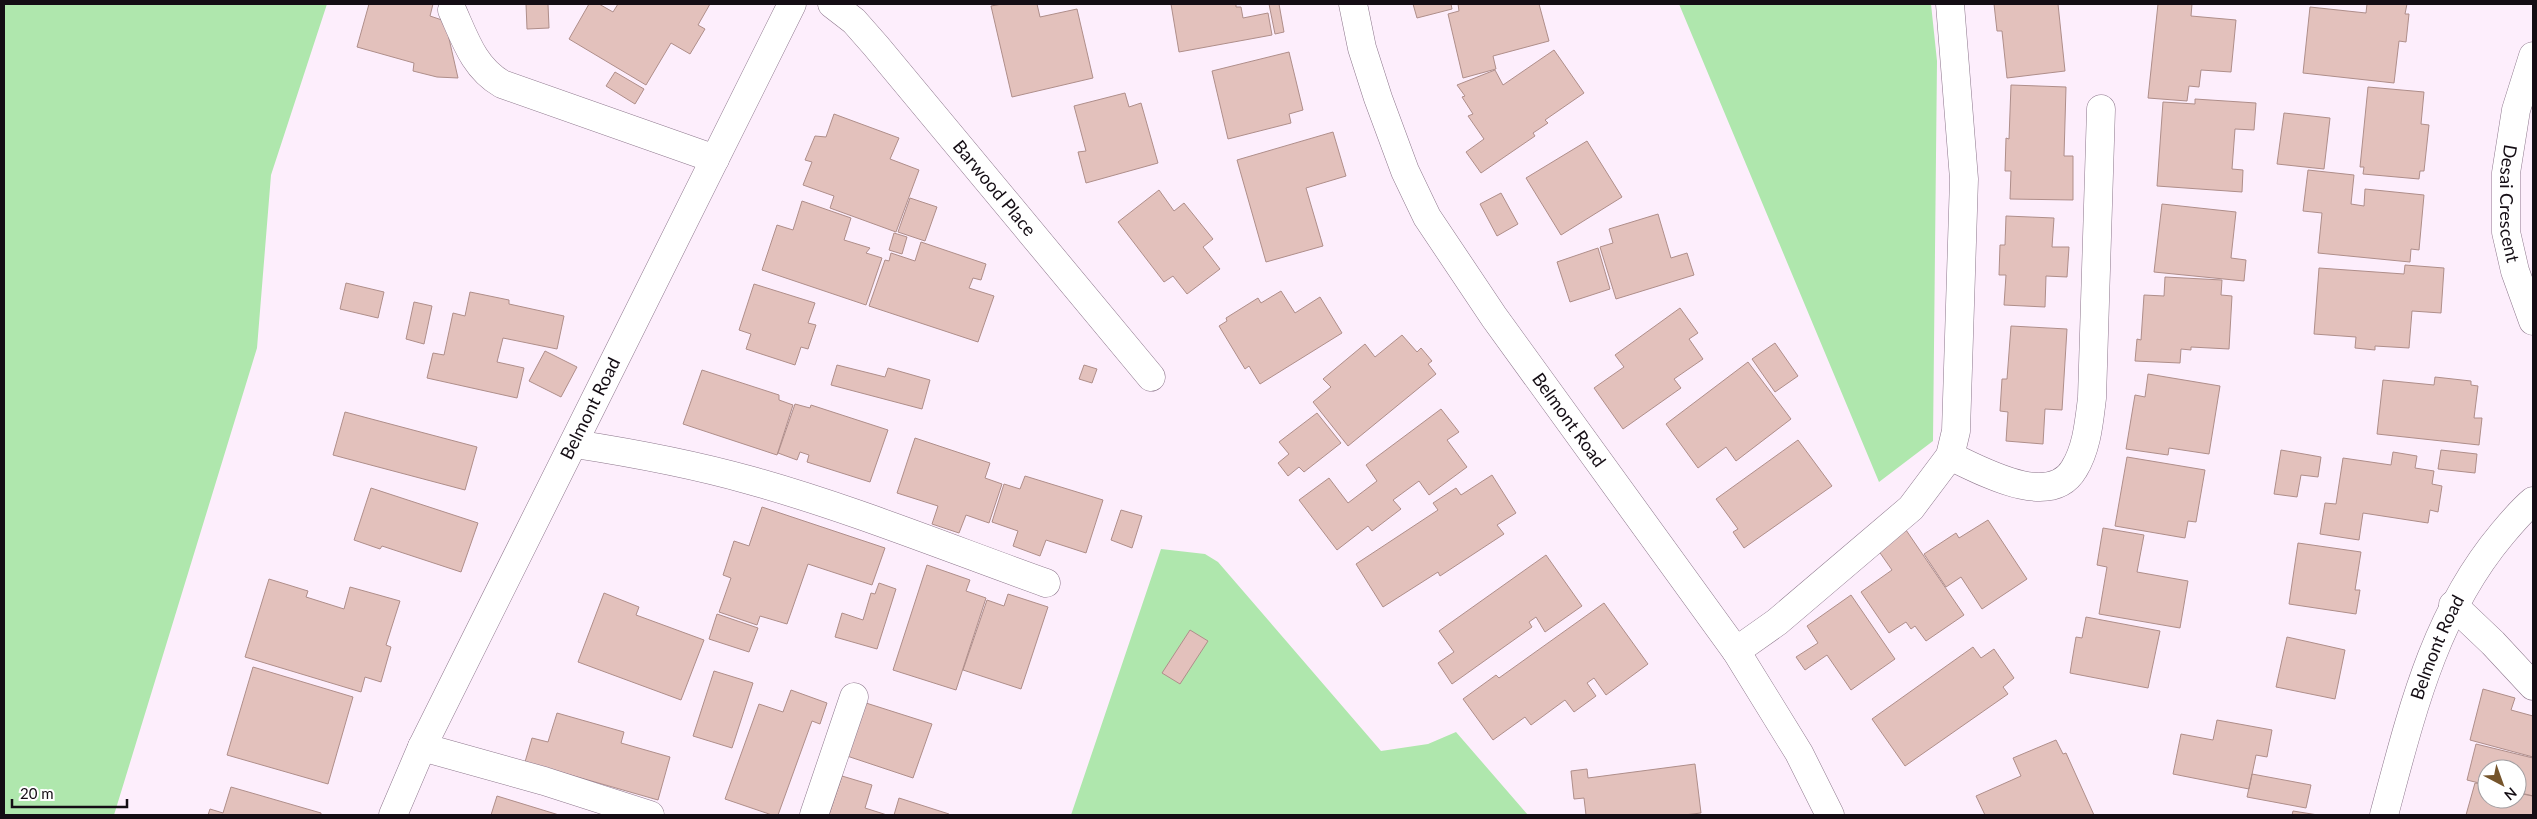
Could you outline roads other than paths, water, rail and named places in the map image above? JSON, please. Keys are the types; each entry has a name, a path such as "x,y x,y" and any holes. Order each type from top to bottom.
{"street":[{"name":"Belmont Road","path":"393,815 422,747 575,444 792,4"},
{"name":"Barwood Place","path":"832,4 854,21 876,46 1151,377"},
{"name":"Belmont Road","path":"1353,4 1362,48 1378,98 1405,171 1427,217 1499,325 1736,651 1799,753 1830,815"},
{"path":"1736,651 1776,622 1911,508 1950,456 1956,431 1964,179 1950,4"},
{"path":"452,10 476,63 490,77 502,84 714,159"},
{"name":"Desai Crescent","path":"2533,56 2516,110 2506,174 2506,232 2515,271 2533,321"},
{"path":"1950,456 1995,476 2028,487 2048,487 2064,480 2075,469 2086,441 2092,398 2101,109"},
{"path":"575,444 626,452 748,479 1046,583"},
{"name":"Belmont Road","path":"2384,815 2433,648 2453,605 2488,551 2523,509 2533,501"},
{"path":"2453,605 2493,643 2533,686"},
{"path":"814,815 854,697"},
{"path":"422,747 544,781 650,815"}]}
